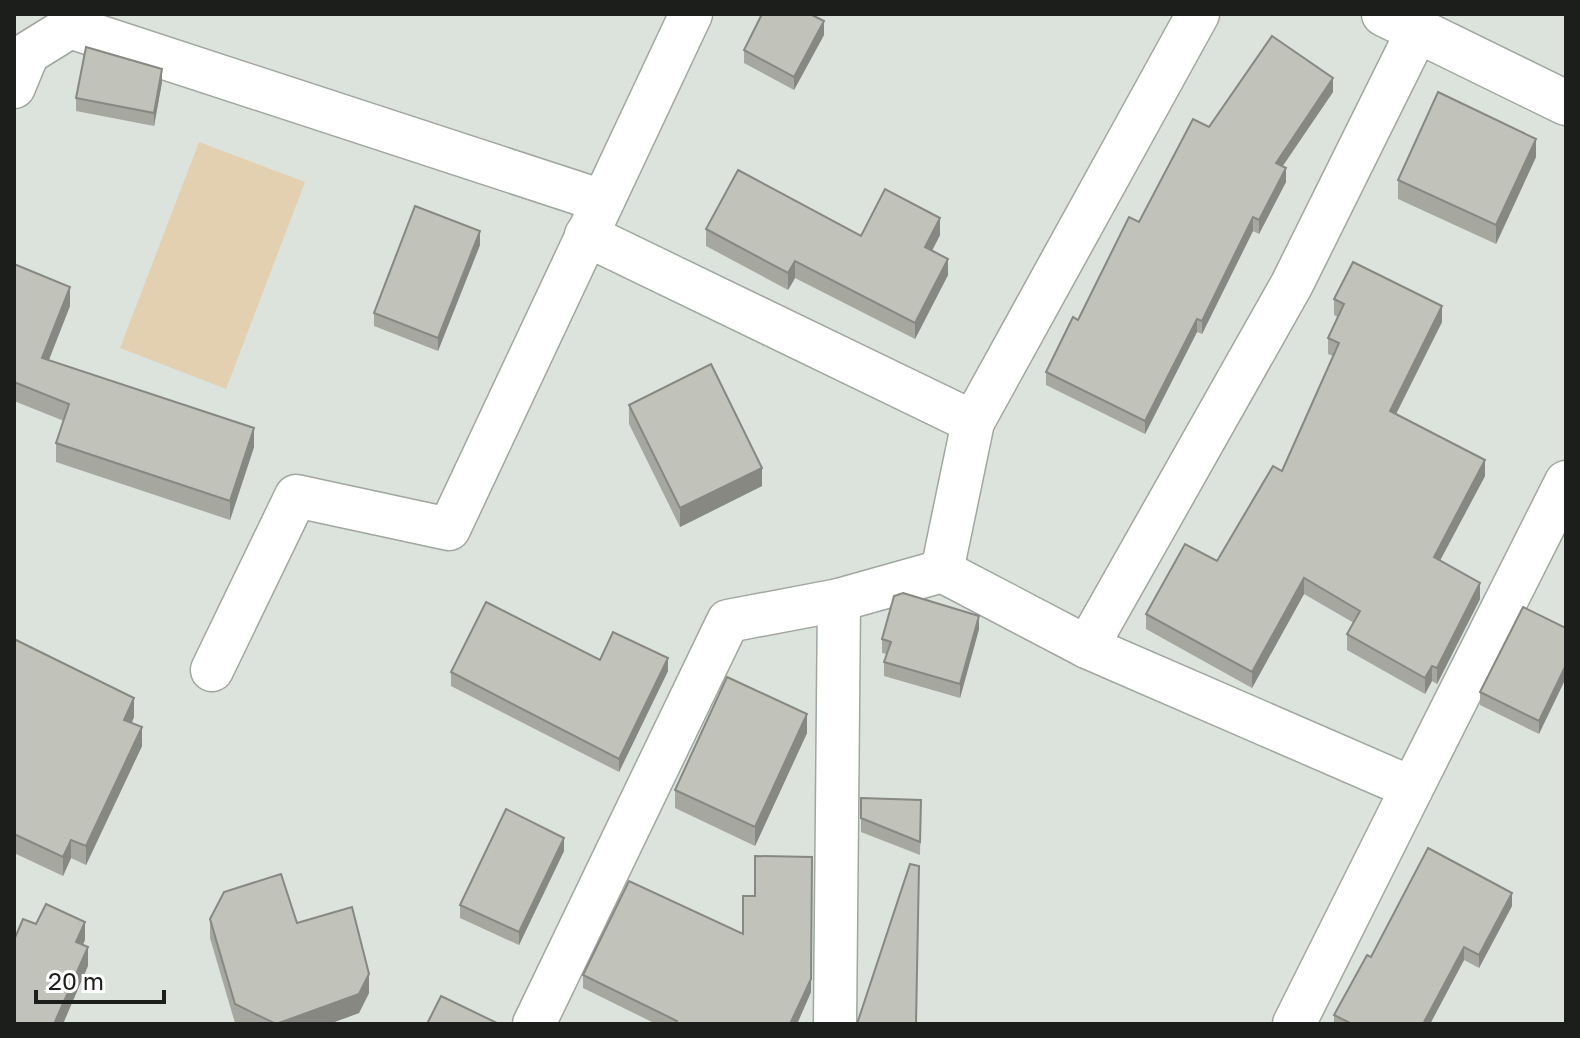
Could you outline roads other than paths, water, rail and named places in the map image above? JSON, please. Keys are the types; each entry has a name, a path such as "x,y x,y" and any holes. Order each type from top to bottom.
{"street":[{"path":"212,670 296,496 449,529 691,14"},
{"path":"942,571 973,422 1198,14"},
{"path":"1087,647 1292,284 1400,23 1566,103"},
{"path":"14,87 28,53 70,27 594,218 973,422"},
{"path":"1294,1024 1566,482"},
{"path":"534,1024 728,621 839,600 942,571 1087,647 1412,788"},
{"path":"835,1024 839,600"}]}
